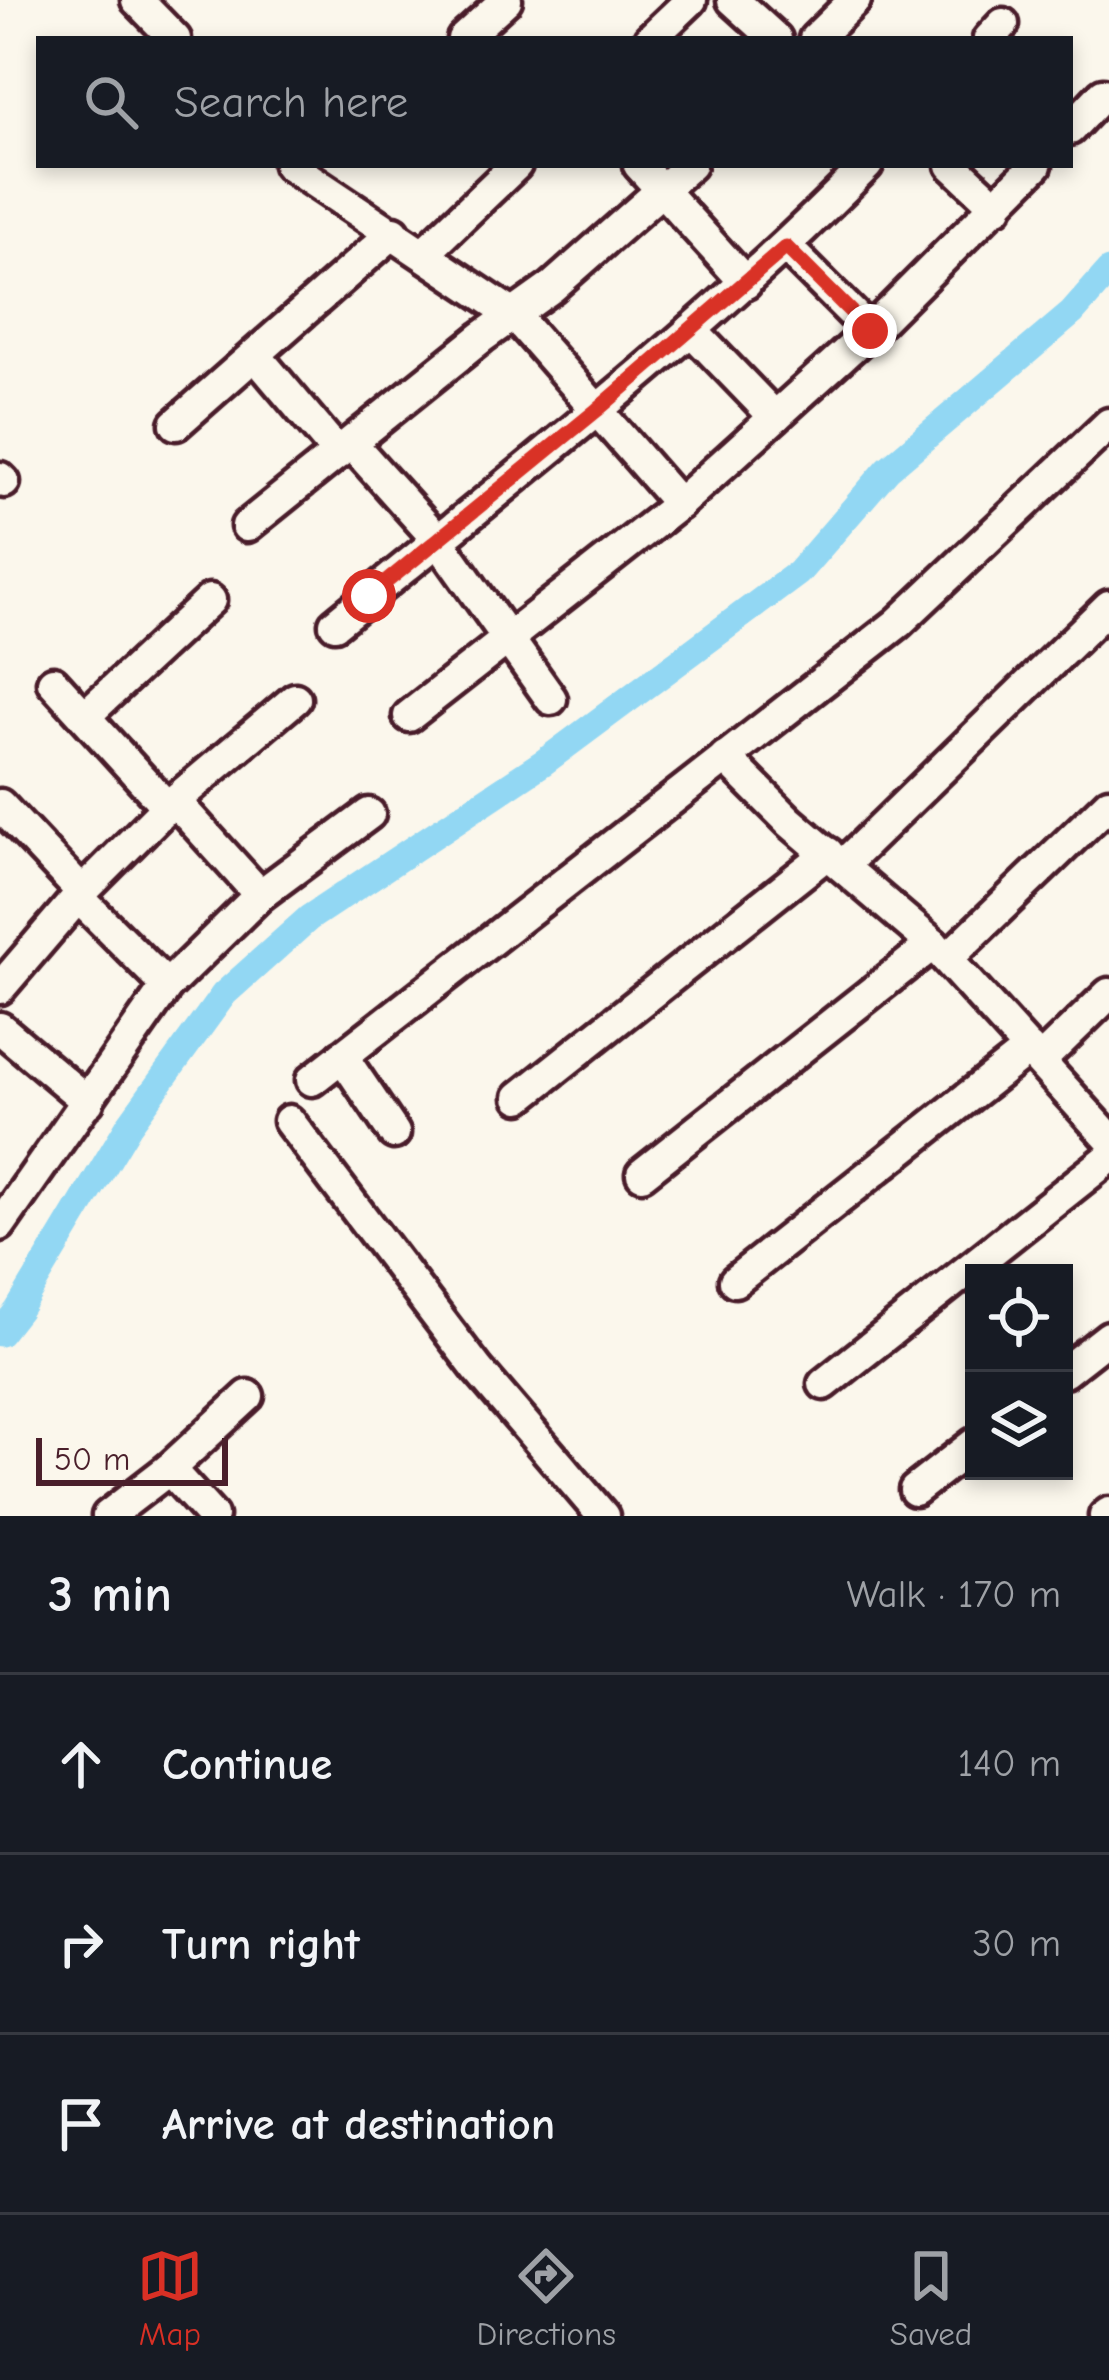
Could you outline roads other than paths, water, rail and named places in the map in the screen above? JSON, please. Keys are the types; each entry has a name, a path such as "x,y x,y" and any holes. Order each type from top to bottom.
{"street":[{"path":"137,0 167,36"},
{"path":"472,36 505,0"},
{"path":"653,36 691,0"},
{"path":"733,0 773,36"},
{"path":"818,36 855,0"},
{"path":"1073,126 1103,94"},
{"path":"301,168 515,316 680,504"},
{"path":"424,253 513,168"},
{"path":"642,168 746,283"},
{"path":"247,526 515,316 687,168"},
{"path":"335,624 746,283 864,168"},
{"path":"955,168 997,207"},
{"path":"409,716 680,504 870,331 1033,168"},
{"path":"176,424 394,232"},
{"path":"786,247 870,331"},
{"path":"691,330 775,417"},
{"path":"255,355 438,540 551,699"},
{"path":"312,1080 898,623 1109,424"},
{"path":"85,716 210,600"},
{"path":"520,1097 835,860 1109,606"},
{"path":"53,682 260,896"},
{"path":"0,988 80,894 171,804 295,699"},
{"path":"725,757 940,951 1109,1138"},
{"path":"642,1174 940,951 1109,803"},
{"path":"0,805 167,986"},
{"path":"0,1225 167,986 260,896 369,814"},
{"path":"735,1281 1109,994"},
{"path":"0,1028 88,1102"},
{"path":"342,1056 394,1133"},
{"path":"290,1121 478,1370 603,1516"},
{"path":"824,1384 1109,1158"},
{"path":"1073,1365 1109,1337"},
{"path":"108,1516 169,1469 248,1396"},
{"path":"915,1490 965,1451"},
{"path":"169,1469 212,1516"}],"waterway":[{"path":"0,1333 129,1125 224,994 309,918 544,762 798,573 888,469 1072,313 1109,271"}]}
